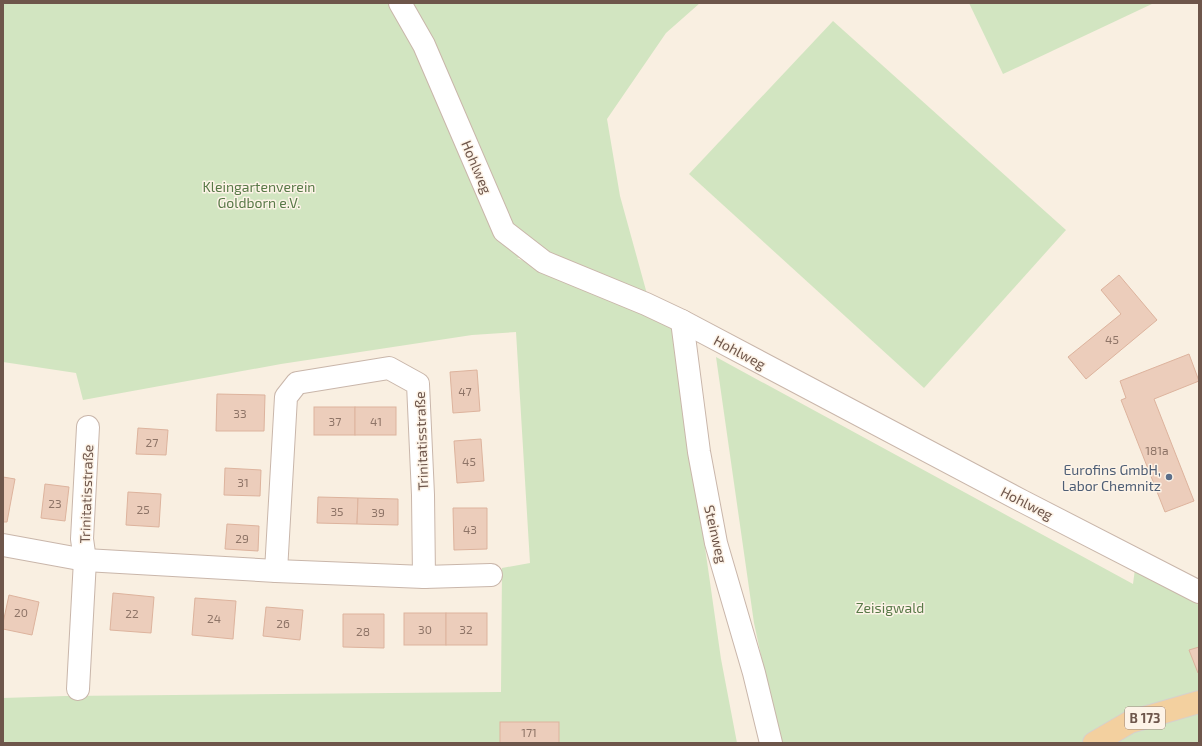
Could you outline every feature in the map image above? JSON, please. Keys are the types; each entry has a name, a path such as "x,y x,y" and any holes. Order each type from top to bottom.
{"main road":[{"name":"B 173","path":"1094,743 1130,722 1199,702"}],"street":[{"name":"Hohlweg","path":"400,3 424,45 504,231 544,262 646,304 682,321 1022,501 1199,592"},
{"name":"Steinweg","path":"682,321 699,452 716,543 754,673 771,743"},
{"name":"Trinitatisstraße","path":"276,571 286,397 297,383 389,368 418,384 423,495 424,577"},
{"name":"Trinitatisstraße","path":"78,689 85,560 82,539 88,427"},
{"name":"Trinitatisstraße","path":"3,545 85,560 276,571 424,577 491,575"}],"green space":[{"name":"Kleingartenverein Goldborn e.V.","path":"3,3 700,3 666,33 607,119 620,196 647,294 545,254 517,258 577,285 673,324 721,659 737,743 3,743 3,698 65,696 501,692 502,568 530,563 516,332 472,335 281,364 83,400 76,373 3,362"},
{"path":"969,3 1154,3 1003,74"},
{"path":"833,21 1066,230 924,388 689,174"},
{"name":"Zeisigwald","path":"716,357 1133,584 1135,569 1199,605 1199,743 780,743 754,623"}],"building":[{"path":"1119,275 1157,320 1086,379 1068,357 1121,314 1101,290"},
{"path":"1189,354 1199,381 1154,399 1194,501 1165,512 1121,400 1126,398 1120,381"},
{"path":"477,370 480,411 453,413 450,372"},
{"path":"217,394 265,395 264,431 216,431"},
{"path":"314,407 355,407 355,435 314,435"},
{"path":"355,407 396,407 396,435 355,435"},
{"path":"138,428 168,430 166,455 136,454"},
{"path":"481,439 484,481 457,483 454,441"},
{"path":"225,468 261,470 260,496 224,495"},
{"path":"3,477 15,479 7,522 3,522"},
{"path":"45,484 69,487 65,521 41,518"},
{"path":"128,492 161,494 159,527 126,525"},
{"path":"318,497 358,498 357,524 317,523"},
{"path":"358,498 398,499 398,525 357,524"},
{"path":"453,508 487,508 487,549 454,550"},
{"path":"227,524 259,526 258,551 225,549"},
{"path":"113,593 154,597 151,633 110,630"},
{"path":"9,595 39,602 32,635 3,629"},
{"path":"195,598 236,601 233,639 192,635"},
{"path":"266,607 303,610 300,640 263,636"},
{"path":"404,613 446,613 446,645 404,645"},
{"path":"446,613 487,613 487,645 446,645"},
{"path":"343,614 384,614 384,648 343,647"},
{"path":"1199,647 1199,672 1198,673 1189,650"},
{"path":"500,722 559,722 559,743 500,743"}],"place":[{"name":"Eurofins GmbH, Labor Chemnitz","path":"1169,477"}]}
